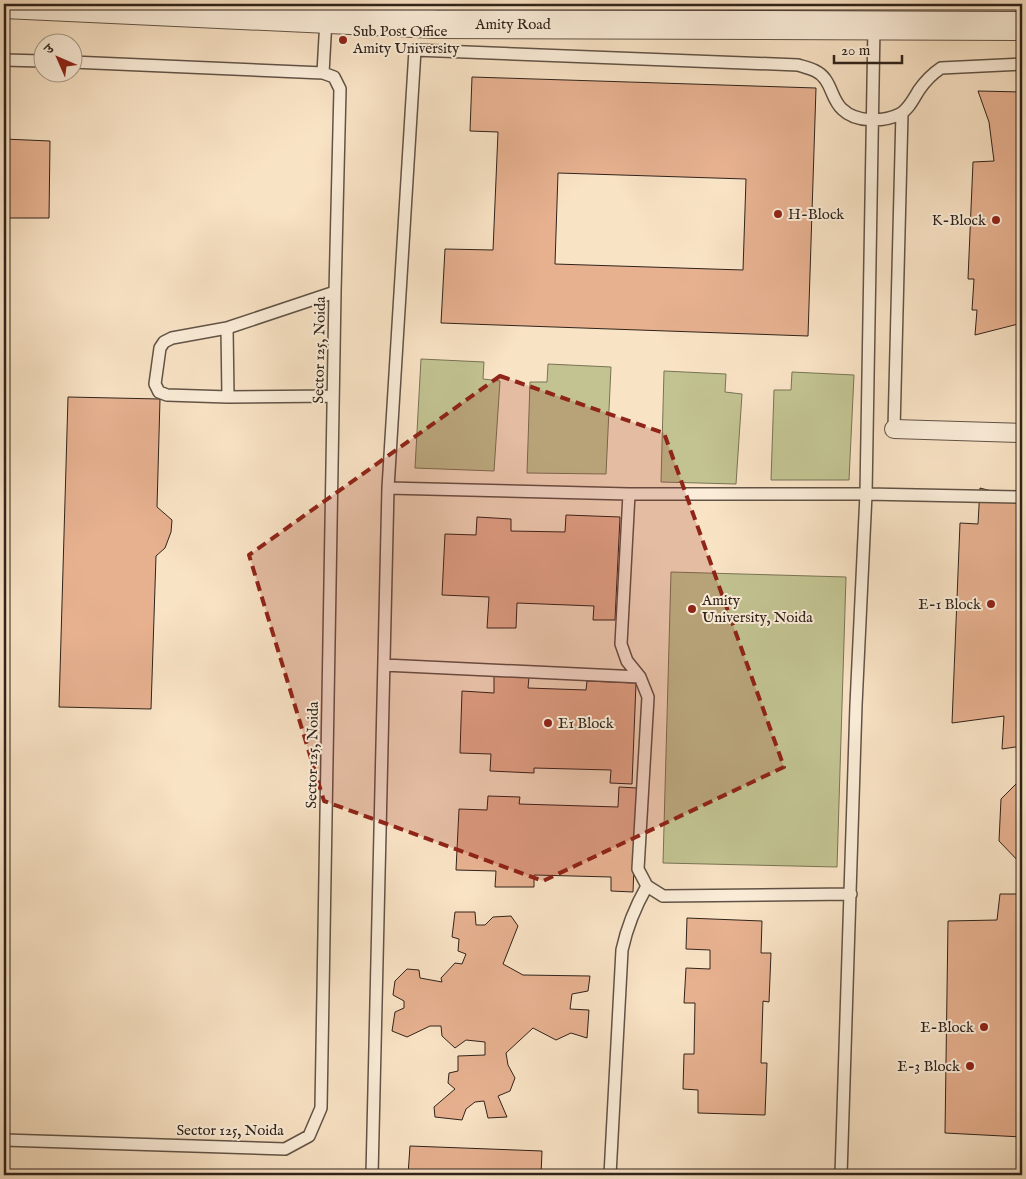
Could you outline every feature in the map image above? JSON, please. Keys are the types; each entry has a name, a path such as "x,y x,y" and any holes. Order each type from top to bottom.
{"street":[{"name":"Amity Road","path":"4,4 416,23 1022,26"},
{"path":"894,429 1022,433"}],"lane":[{"path":"82,62 323,72 326,19"},
{"path":"372,1175 388,488 416,23"},
{"path":"841,1175 856,705 866,494 874,26"},
{"path":"415,50 798,65 813,69 825,78 842,110 859,118 872,120 888,118 902,113 911,104 930,76 941,68 1022,64"},
{"path":"4,60 32,61"},
{"name":"Sector 125, Noida","path":"4,1140 285,1149 309,1136 321,1108 334,292 340,89 334,77 323,72"},
{"path":"894,429 902,113"},
{"path":"333,396 167,395 159,392 155,384 160,348 164,342 172,338 227,328 334,292"},
{"path":"227,328 228,396"},
{"path":"388,488 629,494 866,494 1022,497"},
{"path":"629,494 621,644 627,661 640,677 648,697 638,869 647,886 663,896 851,894"},
{"path":"384,665 640,677"},
{"path":"610,1175 622,950 627,928 636,904 647,886"}],"highlighted area":[{"path":"500,376 664,433 784,767 543,881 324,801 249,555"}],"green space":[{"path":"421,359 484,362 483,379 500,381 494,471 415,468"},
{"path":"548,364 611,367 606,474 527,473 530,382 547,382"},
{"path":"664,371 726,374 725,392 742,394 736,484 661,482"},
{"path":"792,372 854,375 849,480 771,480 774,390 791,390"},
{"path":"671,572 846,577 837,867 663,863"}],"building":[{"name":"H-Block","path":"472,77 816,88 808,336 441,323 445,249 493,250 498,132 470,131","holes":["558,173 746,179 743,270 555,264"]},
{"name":"K-Block","path":"978,91 1022,92 1022,323 975,335 977,310 972,310 974,279 968,279 973,162 994,161 989,122"},
{"path":"4,139 50,141 49,218 4,218"},
{"path":"68,397 160,399 157,507 172,520 171,532 165,548 156,556 151,709 59,707"},
{"path":"980,488 1022,499 1022,746 1002,749 1004,716 952,723 960,523 978,524"},
{"path":"566,515 620,517 615,620 593,620 594,606 517,603 516,628 487,628 489,597 442,595 445,534 476,535 477,517 511,519 511,531 565,532"},
{"name":"E1 Block","path":"494,675 529,677 528,688 586,690 587,681 636,683 632,784 610,783 611,770 534,768 534,773 490,771 491,754 460,753 462,691 494,693"},
{"path":"1022,778 1022,865 999,841 1001,799"},
{"path":"619,787 637,788 633,892 611,891 611,877 534,875 534,887 495,887 496,871 456,870 459,809 487,810 488,796 520,797 519,804 618,807"},
{"name":"E-Block","path":"1000,894 1022,894 1022,1137 945,1133 948,921 997,920"},
{"path":"455,912 475,912 476,925 485,925 493,917 511,916 518,926 503,964 523,975 590,976 588,991 572,994 570,1009 589,1010 587,1038 571,1033 556,1040 533,1028 506,1053 508,1065 515,1078 510,1091 498,1096 507,1117 488,1118 484,1101 475,1102 466,1109 462,1120 435,1117 434,1107 455,1089 448,1083 449,1073 458,1071 458,1056 485,1055 485,1042 466,1040 455,1048 442,1036 441,1026 430,1026 407,1037 392,1031 395,1012 404,1008 404,1001 393,995 395,981 407,969 419,970 420,978 442,982 441,978 455,963 462,964 466,954 458,951 459,939 452,937"},
{"path":"687,918 762,921 761,953 771,953 769,1002 763,1001 761,1063 767,1063 765,1115 698,1113 698,1090 683,1089 684,1054 694,1054 695,1003 684,1003 686,968 710,969 710,950 686,949"},
{"path":"410,1146 542,1151 541,1175 408,1175"}],"place":[{"name":"Sub Post Office Amity University","path":"343,40"},
{"name":"H-Block","path":"778,214"},
{"name":"K-Block","path":"996,220"},
{"name":"E-1 Block","path":"991,604"},
{"name":"Amity University, Noida","path":"692,609"},
{"name":"E1 Block","path":"548,723"},
{"name":"E-Block","path":"984,1027"},
{"name":"E-3 Block","path":"970,1066"}]}
